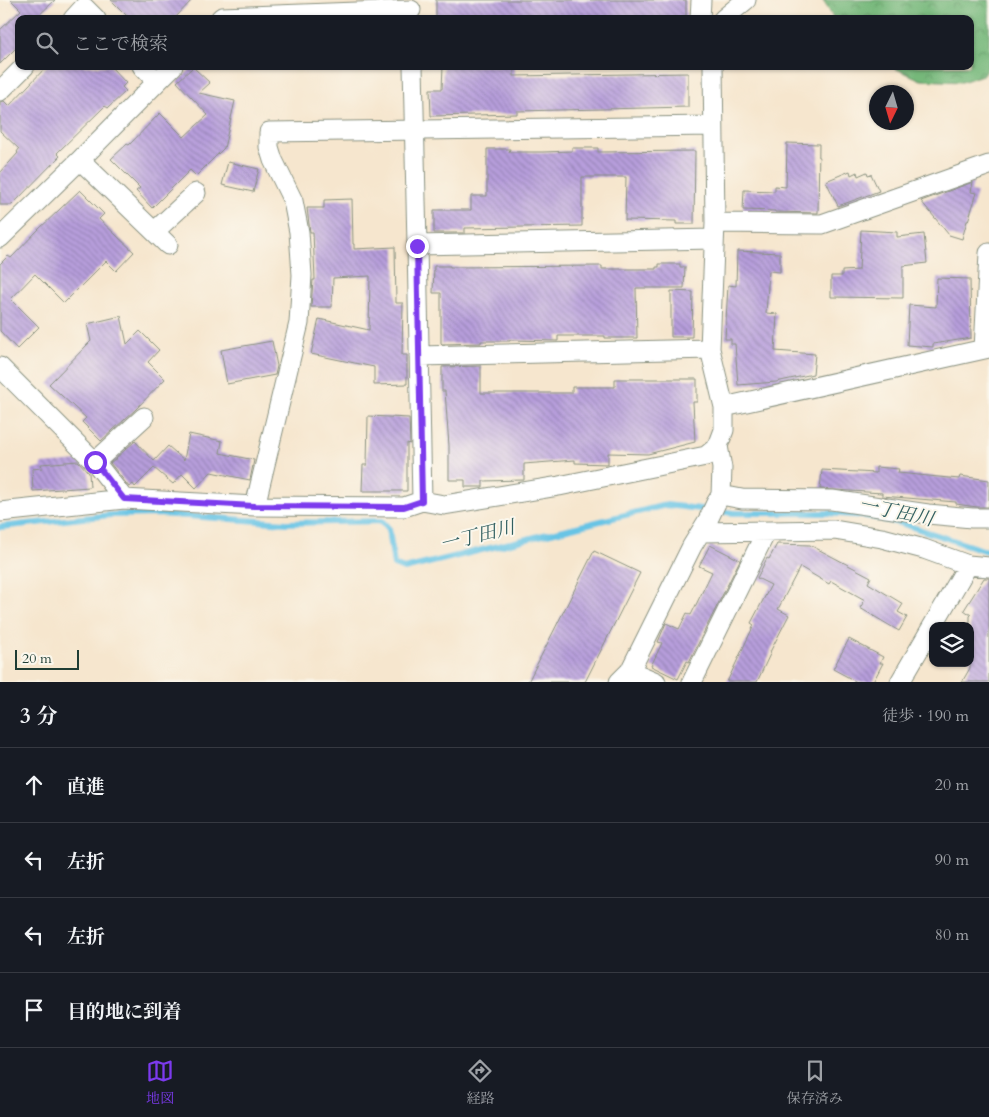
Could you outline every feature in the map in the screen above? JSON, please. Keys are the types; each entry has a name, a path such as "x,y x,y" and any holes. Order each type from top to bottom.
{"street":[{"path":"700,15 701,0"},
{"path":"728,15 746,0"},
{"path":"276,15 411,10"},
{"path":"0,91 21,70"},
{"path":"146,70 157,82"},
{"path":"3,229 80,160 169,70"},
{"path":"413,70 422,501"},
{"path":"0,512 124,499 254,506 404,507 422,501 444,505 559,486 706,456 718,446 724,430 724,407 710,349 714,231 713,70"},
{"path":"254,506 299,323 302,275 300,232 293,201 272,160 269,148 269,132 712,126"},
{"path":"80,160 161,238 196,193"},
{"path":"417,246 822,224 989,164"},
{"path":"724,407 987,349 989,253"},
{"path":"419,356 710,349"},
{"path":"0,367 95,462 124,499"},
{"path":"95,462 144,417"},
{"path":"656,682 624,677 692,546 712,513 722,468 718,446"},
{"path":"712,513 742,499 832,500 928,514 989,518"},
{"path":"712,513 766,532 834,530 882,538 924,549 968,565 989,567"},
{"path":"692,682 766,532"},
{"path":"900,682 968,565"}],"green space":[{"path":"823,0 989,0 989,61 985,74 962,82 921,80 899,70 974,70 974,15 832,15"}],"building":[{"path":"11,0 55,0 39,15 16,15 21,10"},
{"path":"111,0 192,0 178,15 126,15"},
{"path":"436,0 686,0 686,15 436,15"},
{"path":"15,16 15,49 0,64 0,30"},
{"path":"43,70 114,70 126,83 122,87 126,91 108,108 105,106 57,153 60,156 12,205 0,205 0,173 18,153 19,149 0,131 0,102 4,101 9,106"},
{"path":"190,70 196,70 210,83 199,93 235,101 224,148 196,176 190,170 152,208 136,191 140,188 111,159 127,144 129,145 160,113 184,137 208,115 177,82"},
{"path":"443,70 514,70 514,76 688,73 688,107 517,111 517,114 431,116 430,89 442,89"},
{"path":"787,143 819,144 818,213 743,210 744,190 775,191 775,186 786,187"},
{"path":"572,148 598,148 598,152 695,151 694,224 676,224 676,221 625,220 626,177 582,177 582,226 465,228 465,233 434,233 434,210 471,210 471,196 487,196 487,149 510,149 509,152 543,152 572,151"},
{"path":"228,162 259,169 253,192 222,185"},
{"path":"850,171 851,175 857,172 858,176 867,172 868,175 871,174 879,191 838,206 826,181"},
{"path":"973,182 971,192 977,193 962,239 949,235 921,201"},
{"path":"80,190 104,214 99,219 134,252 116,271 106,261 64,303 35,274 11,299 39,327 17,349 0,331 0,264 8,256 11,258"},
{"path":"352,199 354,249 395,247 396,303 403,303 402,355 407,355 407,384 374,385 374,367 311,354 319,319 369,330 370,276 333,278 332,307 311,307 313,280 315,280 313,232 310,232 307,208 324,208 324,200"},
{"path":"861,230 897,232 897,237 924,234 927,263 903,266 903,298 831,297 831,276 842,276 842,271 859,270"},
{"path":"737,251 780,253 780,272 769,271 766,313 777,314 775,351 815,354 813,374 776,382 738,385 735,344 731,344 731,339 725,339 728,285 736,286"},
{"path":"659,264 680,264 680,267 685,267 684,288 636,288 637,338 558,336 558,341 510,340 481,341 481,343 441,343 441,293 433,293 434,266 602,266 602,269 656,269 656,267 659,267"},
{"path":"937,278 970,279 971,338 933,344 933,347 907,345 909,305 936,307"},
{"path":"671,291 693,292 692,337 671,337"},
{"path":"121,316 127,344 140,331 159,350 148,362 165,379 101,441 82,422 86,418 49,384 91,341 87,324"},
{"path":"272,341 277,366 275,375 227,384 221,350"},
{"path":"481,366 481,393 572,393 572,387 615,387 615,379 697,379 697,402 693,402 695,442 648,454 608,453 608,464 575,463 575,460 524,464 524,480 483,481 483,487 465,487 465,480 449,480 449,446 445,391 442,391 442,367"},
{"path":"368,416 409,418 410,444 407,443 407,491 362,491 363,465 367,465"},
{"path":"189,434 222,441 220,453 254,460 250,480 211,472 196,488 182,474 173,484 154,468 135,487 133,484 129,487 110,463 117,459 135,441 154,461 168,446 184,460"},
{"path":"78,461 89,473 90,487 33,491 32,469 42,468 41,464"},
{"path":"876,467 899,469 898,473 959,479 960,476 989,480 989,507 956,504 956,502 882,496 882,493 820,489 822,470 876,473"},
{"path":"777,544 810,545 871,577 868,583 903,604 898,612 907,617 899,631 860,608 865,600 831,581 829,584 800,567 778,609 789,615 757,682 727,682 754,625 751,623 771,585 757,578 767,558 769,559"},
{"path":"710,545 740,560 689,662 687,661 678,679 651,666 662,643 658,642 666,623 679,629 687,613 691,615 712,572 699,566"},
{"path":"594,551 640,573 585,682 528,682"},
{"path":"984,578 989,578 989,682 962,682 970,667 974,667 974,622 970,622 971,615 964,610"},
{"path":"849,639 883,657 880,663 883,663 873,682 857,682 833,669"}],"waterway":[{"name":"一丁田川","path":"0,527 110,515 159,514 286,523 382,521 389,529 394,565 404,569 666,505 734,513 827,513 866,516 900,523 989,551"}],"route":[{"path":"95,462 124,499 254,506 404,507 422,501 417,246"}]}
